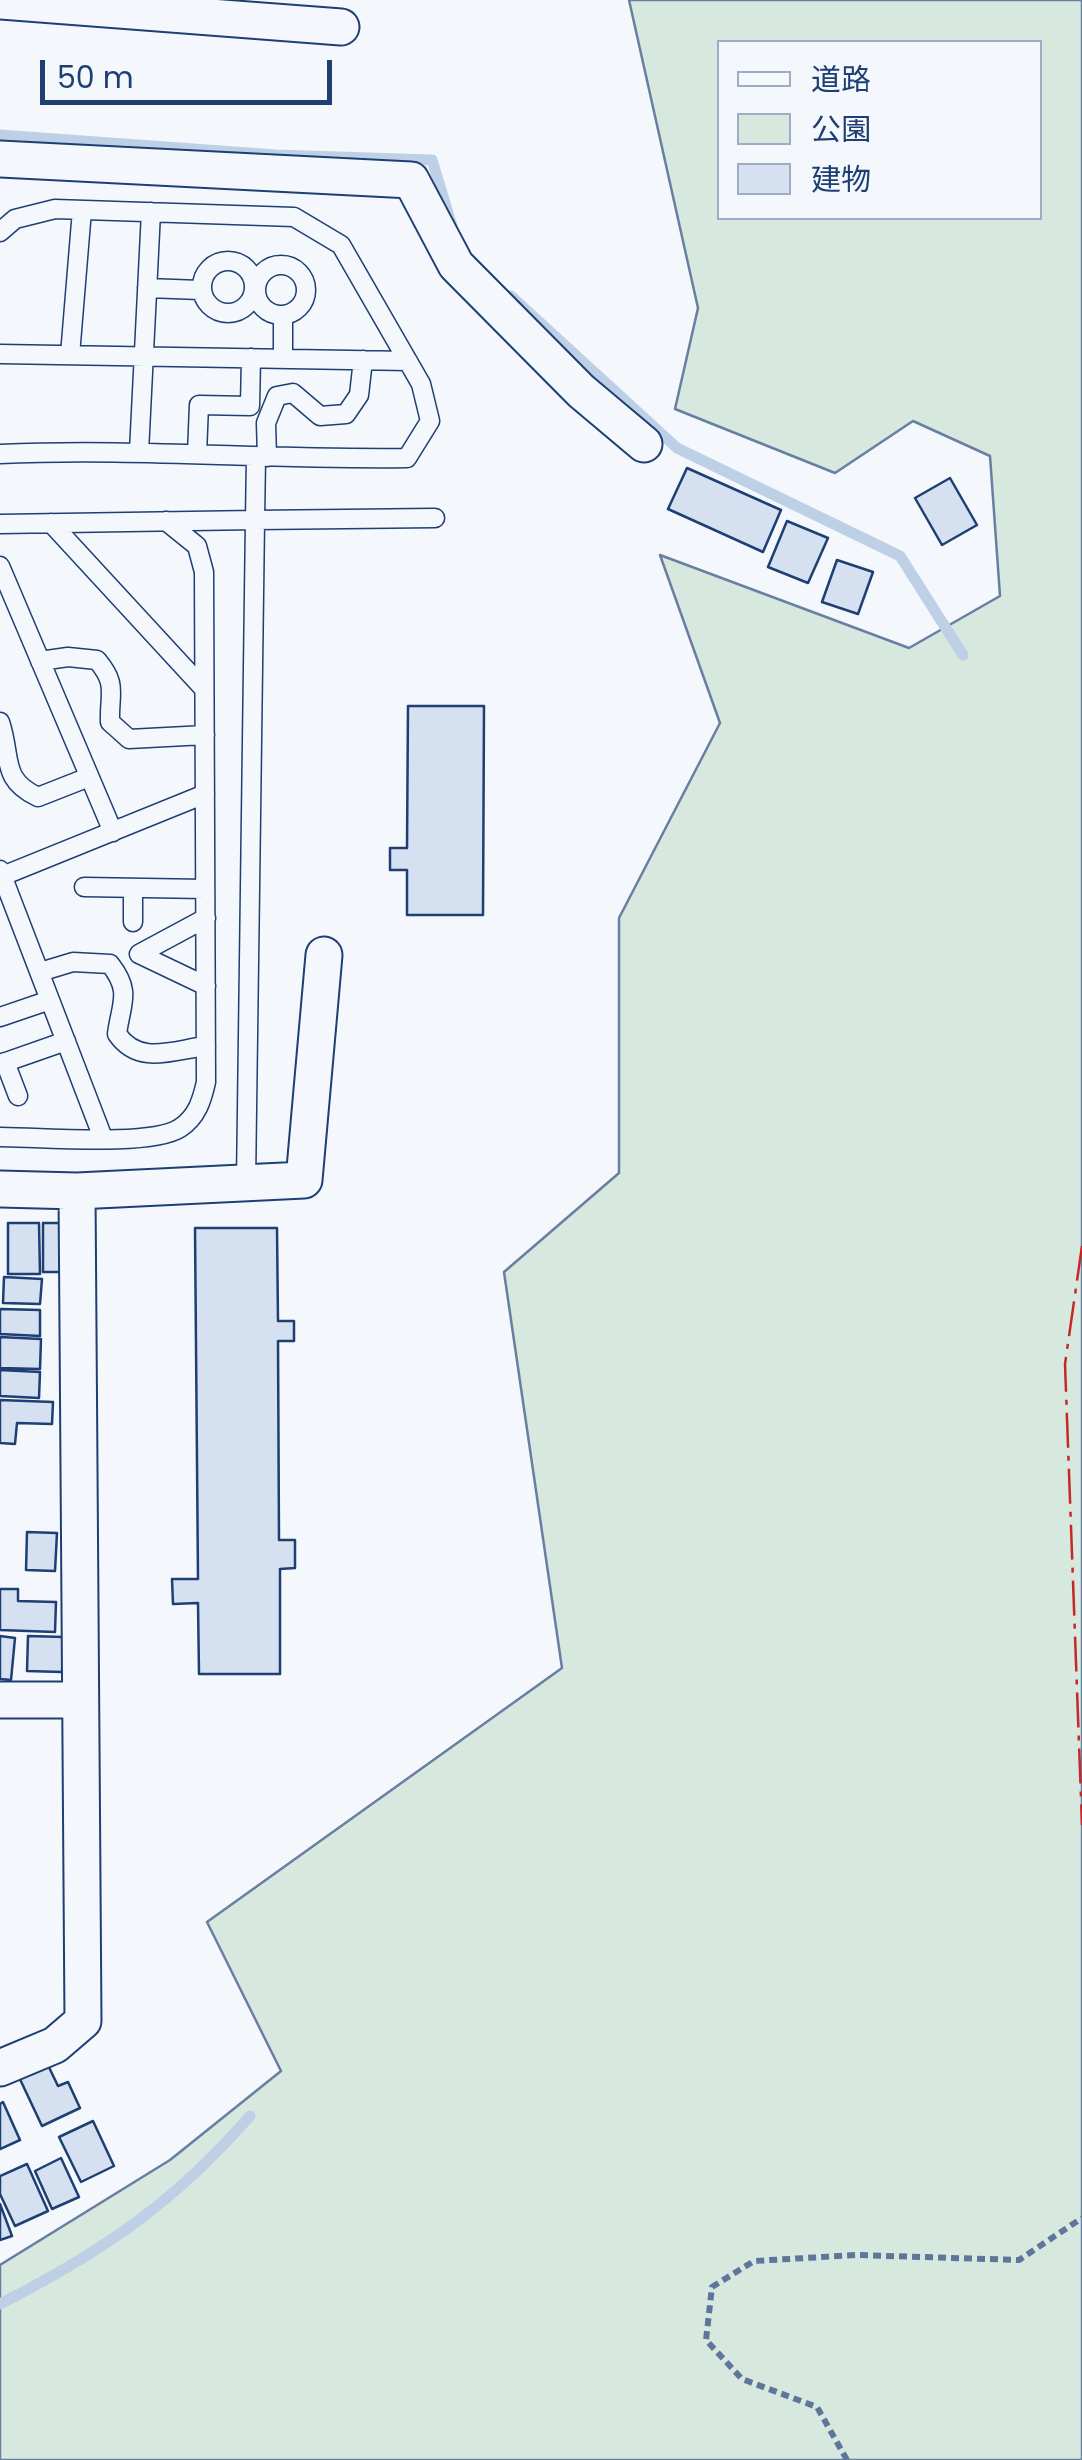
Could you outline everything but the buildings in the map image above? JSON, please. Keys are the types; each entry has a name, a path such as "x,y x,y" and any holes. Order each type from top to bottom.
{"street":[{"path":"0,2 340,27"},
{"path":"0,159 412,180 456,265 581,390 644,444"},
{"path":"0,1189 77,1191 304,1180 324,956"},
{"path":"0,2068 55,2045 83,2022 77,1191"},
{"path":"0,1700 79,1700"}],"lane":[{"path":"0,232 15,219 55,209 294,218 341,245 421,384 430,421 407,458 138,452 0,454"},
{"path":"70,355 82,210"},
{"path":"138,452 151,212"},
{"path":"200,290 206,270 223,262 245,266 256,287 264,307 274,316 283,317 302,304 302,275 286,264 272,267 259,274 256,287 249,304 226,313 215,310 200,290"},
{"path":"147,288 200,290"},
{"path":"283,317 283,359"},
{"path":"0,354 408,361"},
{"path":"197,454 198,405 250,406 252,358"},
{"path":"246,1183 254,520 266,423 277,396 293,393 320,416 346,414 360,395 363,360"},
{"path":"0,524 436,518"},
{"path":"0,1137 156,1138 181,1128 199,1108 206,1082 204,572 197,546 166,521"},
{"path":"50,523 204,689"},
{"path":"0,566 113,832"},
{"path":"40,661 68,657 97,660 110,676 110,722 129,739 204,735"},
{"path":"0,722 4,769 10,781 23,792 38,797 90,777"},
{"path":"104,1138 1,874 205,794"},
{"path":"84,887 205,889"},
{"path":"132,922 133,888"},
{"path":"206,918 139,954 206,986"},
{"path":"40,972 73,962 110,964 123,980 125,1006 118,1034 126,1047 154,1055 206,1046"},
{"path":"0,1017 50,1000"},
{"path":"18,1096 2,1063 66,1040"}],"path":[{"path":"847,2460 817,2407 742,2378 706,2340 712,2288 754,2261 857,2256 1020,2260 1082,2218"}],"green space":[{"path":"629,0 1082,0 1082,2460 0,2460 0,2265 170,2160 281,2071 207,1922 562,1668 504,1272 619,1173 619,918 720,723 660,555 909,648 1000,596 990,456 913,421 835,473 675,409 698,308"}],"waterway":[{"path":"0,135 276,155 432,160 452,226"},
{"path":"511,296 677,448 900,556 963,655"},
{"path":"0,2304 71,2265 135,2223 193,2175 250,2116"}],"power":[{"path":"1082,1246 1065,1364 1082,1825"}]}
